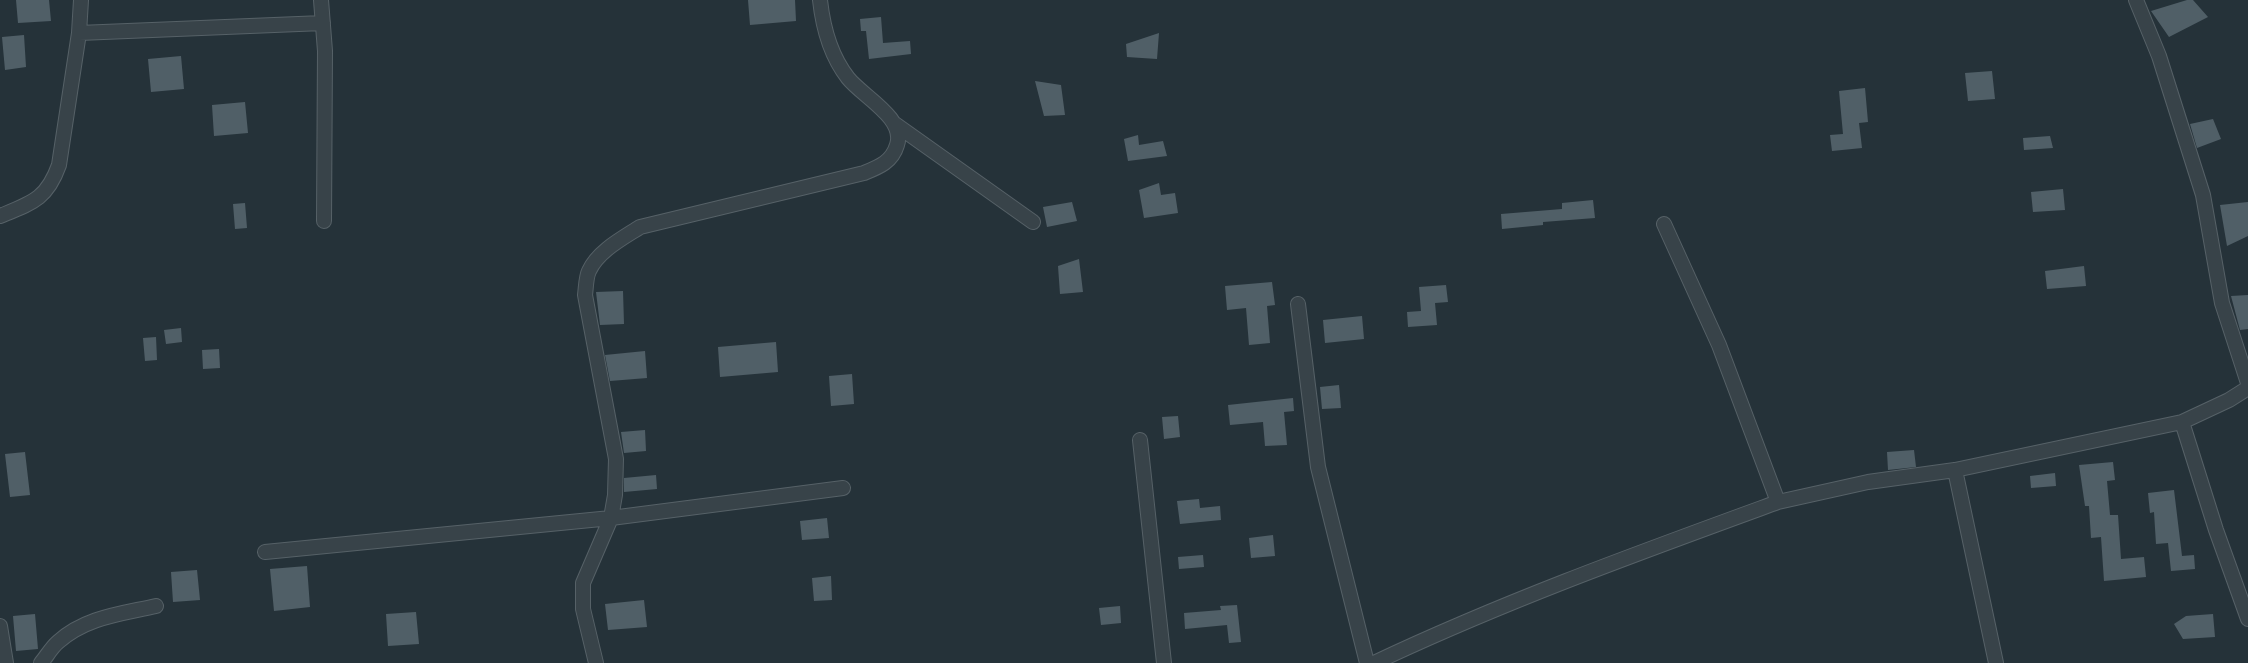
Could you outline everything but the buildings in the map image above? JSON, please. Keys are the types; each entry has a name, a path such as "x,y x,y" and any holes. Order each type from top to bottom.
{"street":[{"path":"0,216 23,207 43,195 53,183 59,164 79,33 82,0"},
{"path":"321,0 325,51 324,222"},
{"path":"820,0 823,25 832,51 848,79 878,105 895,124 1033,222"},
{"path":"2136,0 2159,56 2203,195 2222,303 2248,383"},
{"path":"79,33 323,23"},
{"path":"596,663 583,610 583,583 610,518 615,495 616,459 585,295 589,271 602,255 640,227 864,173 881,166 894,155 899,139 895,124"},
{"path":"1664,224 1719,345 1778,502"},
{"path":"1298,304 1318,467 1367,663"},
{"path":"1374,663 1454,626 1624,558 1778,502 1868,482 1956,470 2182,422 2229,400 2248,388"},
{"path":"2182,422 2216,530 2248,619"},
{"path":"1140,440 1164,663"},
{"path":"1956,470 1996,663"},
{"path":"264,552 610,518 843,488"},
{"path":"40,663 58,642 81,626 96,619 156,606"},
{"path":"0,626 6,663"}]}
